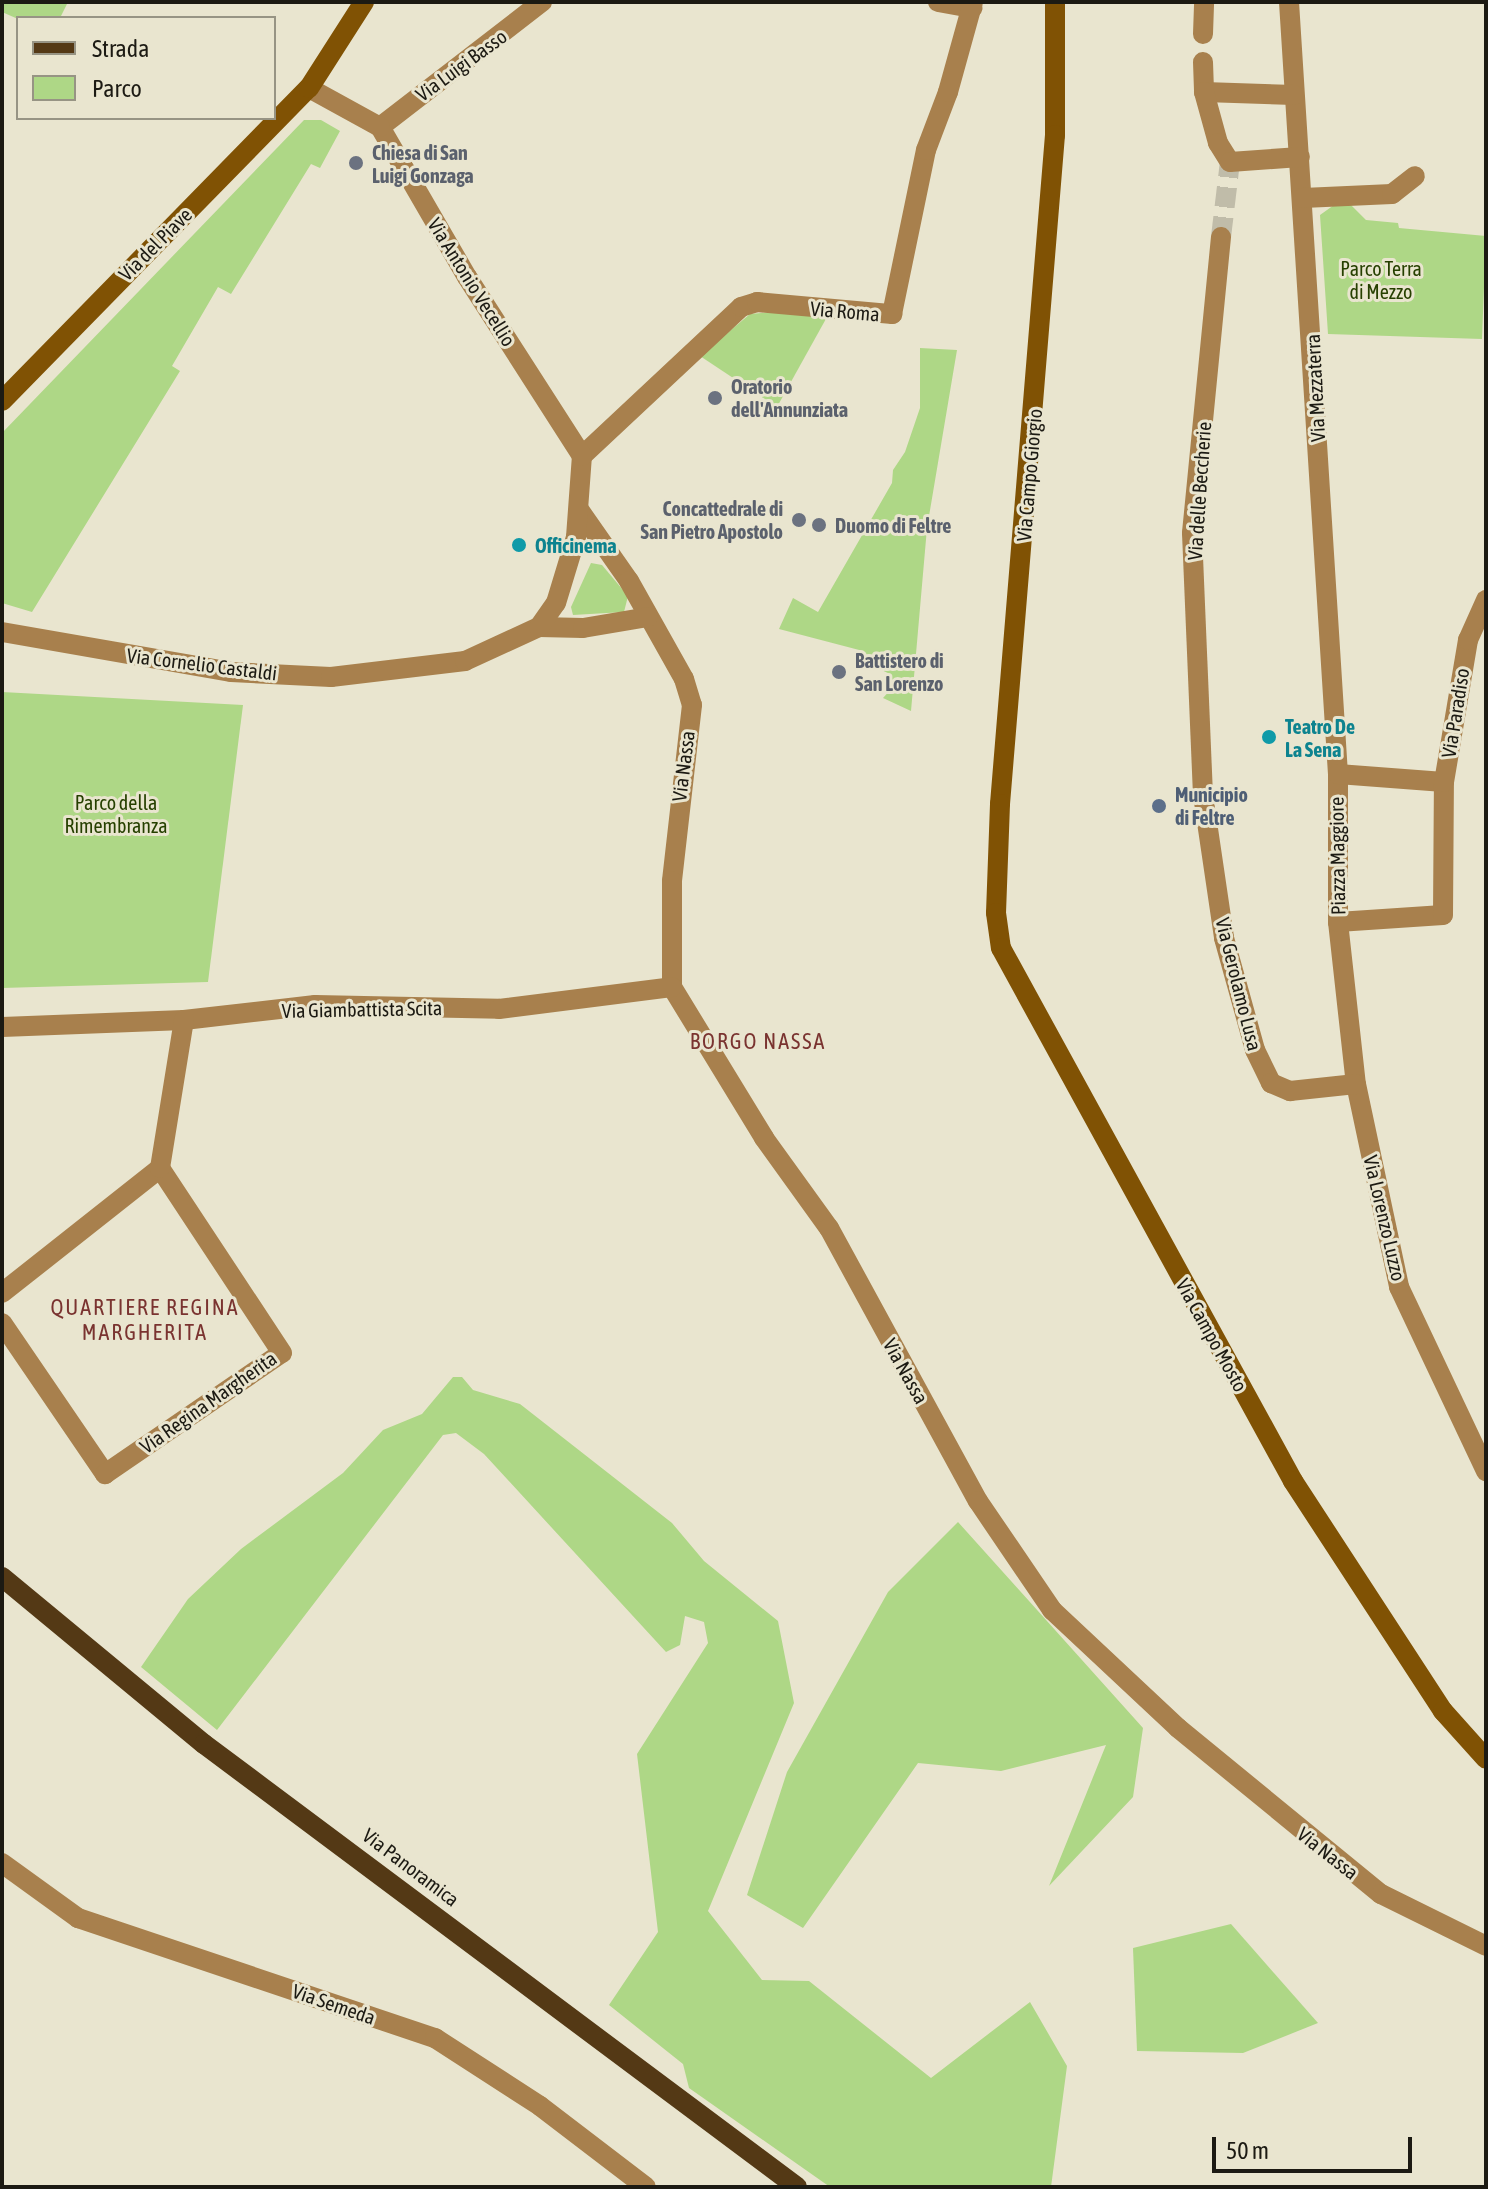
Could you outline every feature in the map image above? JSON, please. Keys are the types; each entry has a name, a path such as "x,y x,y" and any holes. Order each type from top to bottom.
{"main road":[{"name":"Via Panoramica","path":"2,1577 204,1744 797,2187"}],"street":[{"name":"Via del Piave","path":"2,401 309,88 364,2"},
{"name":"Via Luigi Basso","path":"380,127 542,2"},
{"path":"938,2 972,5"},
{"name":"Via Campo Giorgio","path":"1001,948 996,913 1000,804 1052,181 1055,2"},
{"path":"1203,34 1204,2"},
{"name":"Via Mezzaterra","path":"1289,2 1338,774"},
{"name":"Via Roma","path":"582,456 741,307 757,302 892,314 926,150 972,5"},
{"path":"1203,62 1204,92 1218,143 1230,162 1300,157"},
{"path":"309,88 380,127"},
{"path":"1204,92 1294,95"},
{"name":"Via Antonio Vecellio","path":"380,127 467,277 582,456"},
{"path":"1303,198 1392,194 1415,176"},
{"name":"Via delle Beccherie","path":"1203,795 1192,533 1221,237"},
{"path":"582,456 580,511 566,581 539,627 583,628 648,617"},
{"name":"Via Nassa","path":"580,511 684,679 692,705 672,881 672,987 764,1138 829,1228 978,1501 1052,1610 1178,1728 1325,1852 1381,1894 1486,1946"},
{"name":"Via Paradiso","path":"1338,922 1443,915 1444,782 1468,640 1486,600"},
{"name":"Via Cornelio Castaldi","path":"2,632 231,672 331,677 465,661 539,627"},
{"name":"Piazza Maggiore","path":"1340,948 1338,774 1444,782"},
{"name":"Via Gerolamo Lusa","path":"1203,795 1224,938 1266,1076 1290,1091 1356,1084"},
{"name":"Via Campo Mosto","path":"1001,948 1293,1481 1443,1711 1486,1759"},
{"name":"Via Lorenzo Luzzo","path":"1340,948 1356,1084 1399,1287 1486,1471"},
{"name":"Via Giambattista Scita","path":"2,1027 184,1020 315,1005 499,1009 672,987"},
{"path":"2,1293 160,1168 184,1020"},
{"name":"Via Regina Margherita","path":"2,1323 105,1474 282,1353 160,1168"},
{"name":"Via Semeda","path":"2,1863 78,1918 435,2038 540,2106 646,2187"}],"green space":[{"path":"2,2 68,2 61,16 16,18 2,12"},
{"path":"304,120 321,120 340,131 320,168 311,164 231,294 218,287 172,366 180,371 32,612 2,603 2,433"},
{"name":"Parco Terra di Mezzo","path":"1334,205 1351,205 1366,220 1398,223 1399,228 1486,236 1482,339 1328,334 1320,215"},
{"path":"784,311 827,317 777,407 700,356 750,314"},
{"path":"920,348 957,350 927,528 911,711 883,698 892,688 890,674 860,660 863,651 779,629 793,598 818,612 892,483 893,470 905,452 920,408"},
{"path":"591,563 602,565 628,596 624,612 573,615 571,607"},
{"name":"Parco della Rimembranza","path":"2,692 243,705 208,982 2,988"},
{"path":"453,1377 462,1377 473,1390 520,1404 672,1523 704,1561 778,1621 794,1703 708,1911 762,1980 809,1981 931,2078 1030,2002 1067,2066 1051,2187 830,2187 689,2088 683,2064 609,2005 658,1932 637,1754 708,1643 704,1622 685,1616 680,1645 666,1652 484,1454 456,1433 443,1435 217,1730 141,1667 188,1599 241,1549 343,1473 383,1430 422,1414"},
{"path":"958,1522 1143,1728 1133,1797 1049,1886 1106,1745 1001,1771 918,1763 803,1928 747,1895 787,1772 888,1592"},
{"path":"1231,1924 1318,2023 1243,2053 1137,2051 1133,1948"}],"tunnel":[{"path":"1221,237 1230,162"}],"place":[{"name":"Chiesa di San Luigi Gonzaga","path":"356,163"},
{"name":"Oratorio dell'Annunziata","path":"715,398"},
{"name":"Concattedrale di San Pietro Apostolo","path":"799,520"},
{"name":"Duomo di Feltre","path":"819,525"},
{"name":"Officinema","path":"519,545"},
{"name":"Battistero di San Lorenzo","path":"839,672"},
{"name":"Teatro De La Sena","path":"1269,737"},
{"name":"Municipio di Feltre","path":"1159,806"}],"district":[{"name":"BORGO NASSA","path":"758,1042"},
{"name":"QUARTIERE REGINA MARGHERITA","path":"145,1320"}]}
